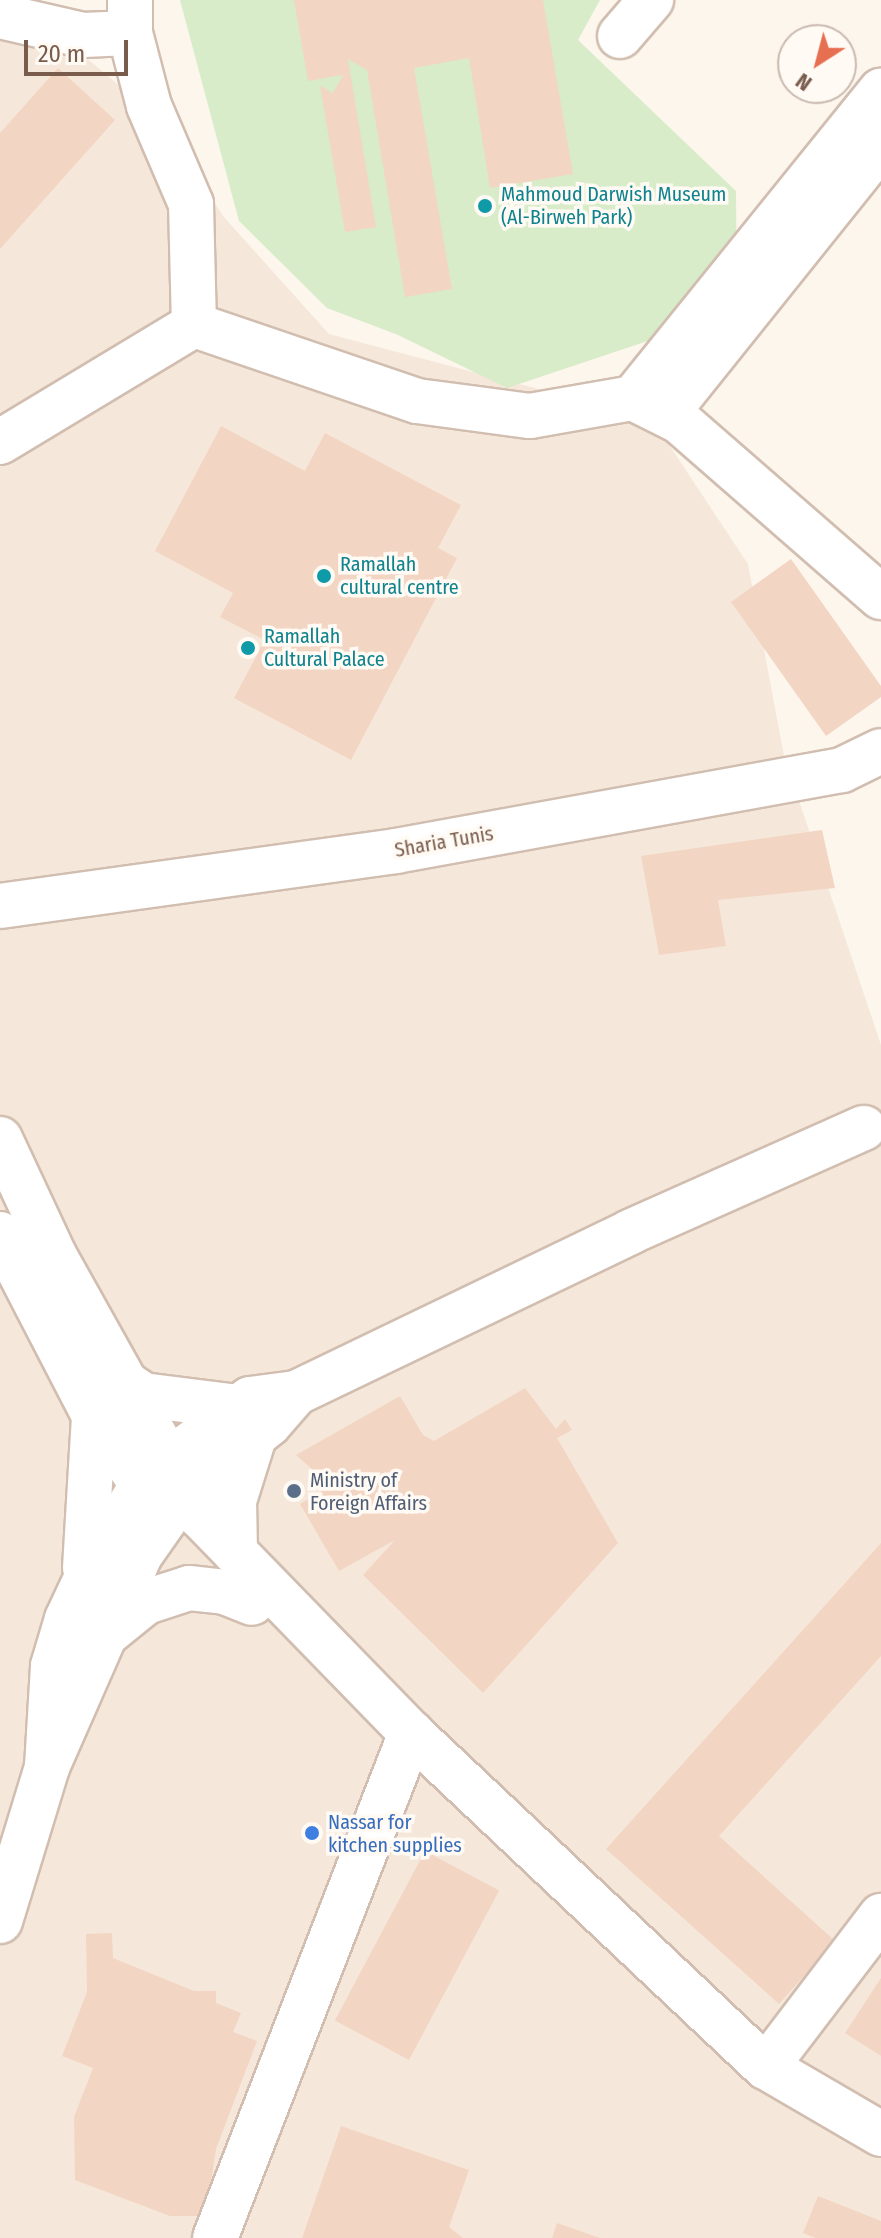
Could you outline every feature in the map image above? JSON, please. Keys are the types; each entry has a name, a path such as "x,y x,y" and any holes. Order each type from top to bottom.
{"street":[{"path":"620,36 651,0"},
{"path":"0,16 83,35 130,16 149,106 191,204 194,325"},
{"path":"650,406 881,91"},
{"path":"0,442 194,325 417,401 530,416 650,406 881,146"},
{"path":"650,406 881,597"},
{"name":"Sharia Tunis","path":"0,906 396,851 842,770 881,751"},
{"path":"235,1552 234,1501 250,1399 296,1393 630,1232 864,1128"},
{"path":"0,1139 121,1380 165,1489 200,1516 411,1733 766,2067 881,2134"},
{"path":"0,1234 94,1415 165,1489 252,1603 411,1733"},
{"path":"121,1380 143,1395 247,1420"},
{"path":"47,1767 53,1666 80,1591 92,1514 94,1415"},
{"path":"80,1591 165,1489 247,1420"},
{"path":"0,1921 47,1767 165,1489"},
{"path":"100,1641 146,1602 167,1593 207,1588 252,1603"},
{"path":"215,2238 411,1733"},
{"path":"766,2067 881,1916"}],"shaded area":[{"path":"17,0 164,123 223,216 329,334 652,419 748,564 784,756 881,1045 881,2238 0,2238 0,14"}],"green space":[{"name":"Mahmoud Darwish Museum (Al-Birweh Park)","path":"180,0 600,0 578,40 736,191 737,311 507,388 398,335 327,308 239,221"}],"building":[{"path":"294,0 543,0 573,174 490,188 469,58 414,68 452,289 405,297 367,70 348,59 376,227 345,232 320,86 333,93 343,75 308,81"},
{"path":"58,68 115,120 0,249 0,133"},
{"name":"Ramallah cultural centre","path":"221,426 305,471 325,433 461,505 438,548 457,558 351,760 234,698 265,640 220,617 233,593 155,551"},
{"path":"791,559 881,686 881,697 826,736 731,602"},
{"path":"822,830 835,888 718,900 726,946 659,955 641,856"},
{"path":"525,1388 556,1429 565,1419 572,1430 557,1438 618,1543 483,1693 363,1575 395,1540 339,1571 300,1504 331,1486 296,1455 400,1396 423,1435 434,1441"},
{"path":"881,1543 881,1656 719,1836 835,1941 779,2004 606,1849"},
{"path":"425,1851 499,1890 409,2060 335,2021"},
{"path":"112,1933 113,1958 194,1991 216,1991 216,2003 241,2013 233,2032 257,2041 216,2149 210,2188 215,2188 204,2216 170,2216 75,2180 74,2117 93,2068 62,2056 87,1992 86,1934"},
{"path":"881,1978 881,2056 845,2033"},
{"path":"341,2126 469,2170 449,2227 463,2238 302,2238"},
{"path":"818,2196 881,2221 881,2238 816,2238 803,2233"},
{"path":"557,2223 600,2238 552,2238"}],"place":[{"name":"Mahmoud Darwish Museum (Al-Birweh Park)","path":"485,206"},
{"name":"Ramallah cultural centre","path":"324,576"},
{"name":"Ramallah Cultural Palace","path":"248,648"},
{"name":"Ministry of Foreign Affairs","path":"294,1491"},
{"name":"Nassar for kitchen supplies","path":"312,1833"}]}
